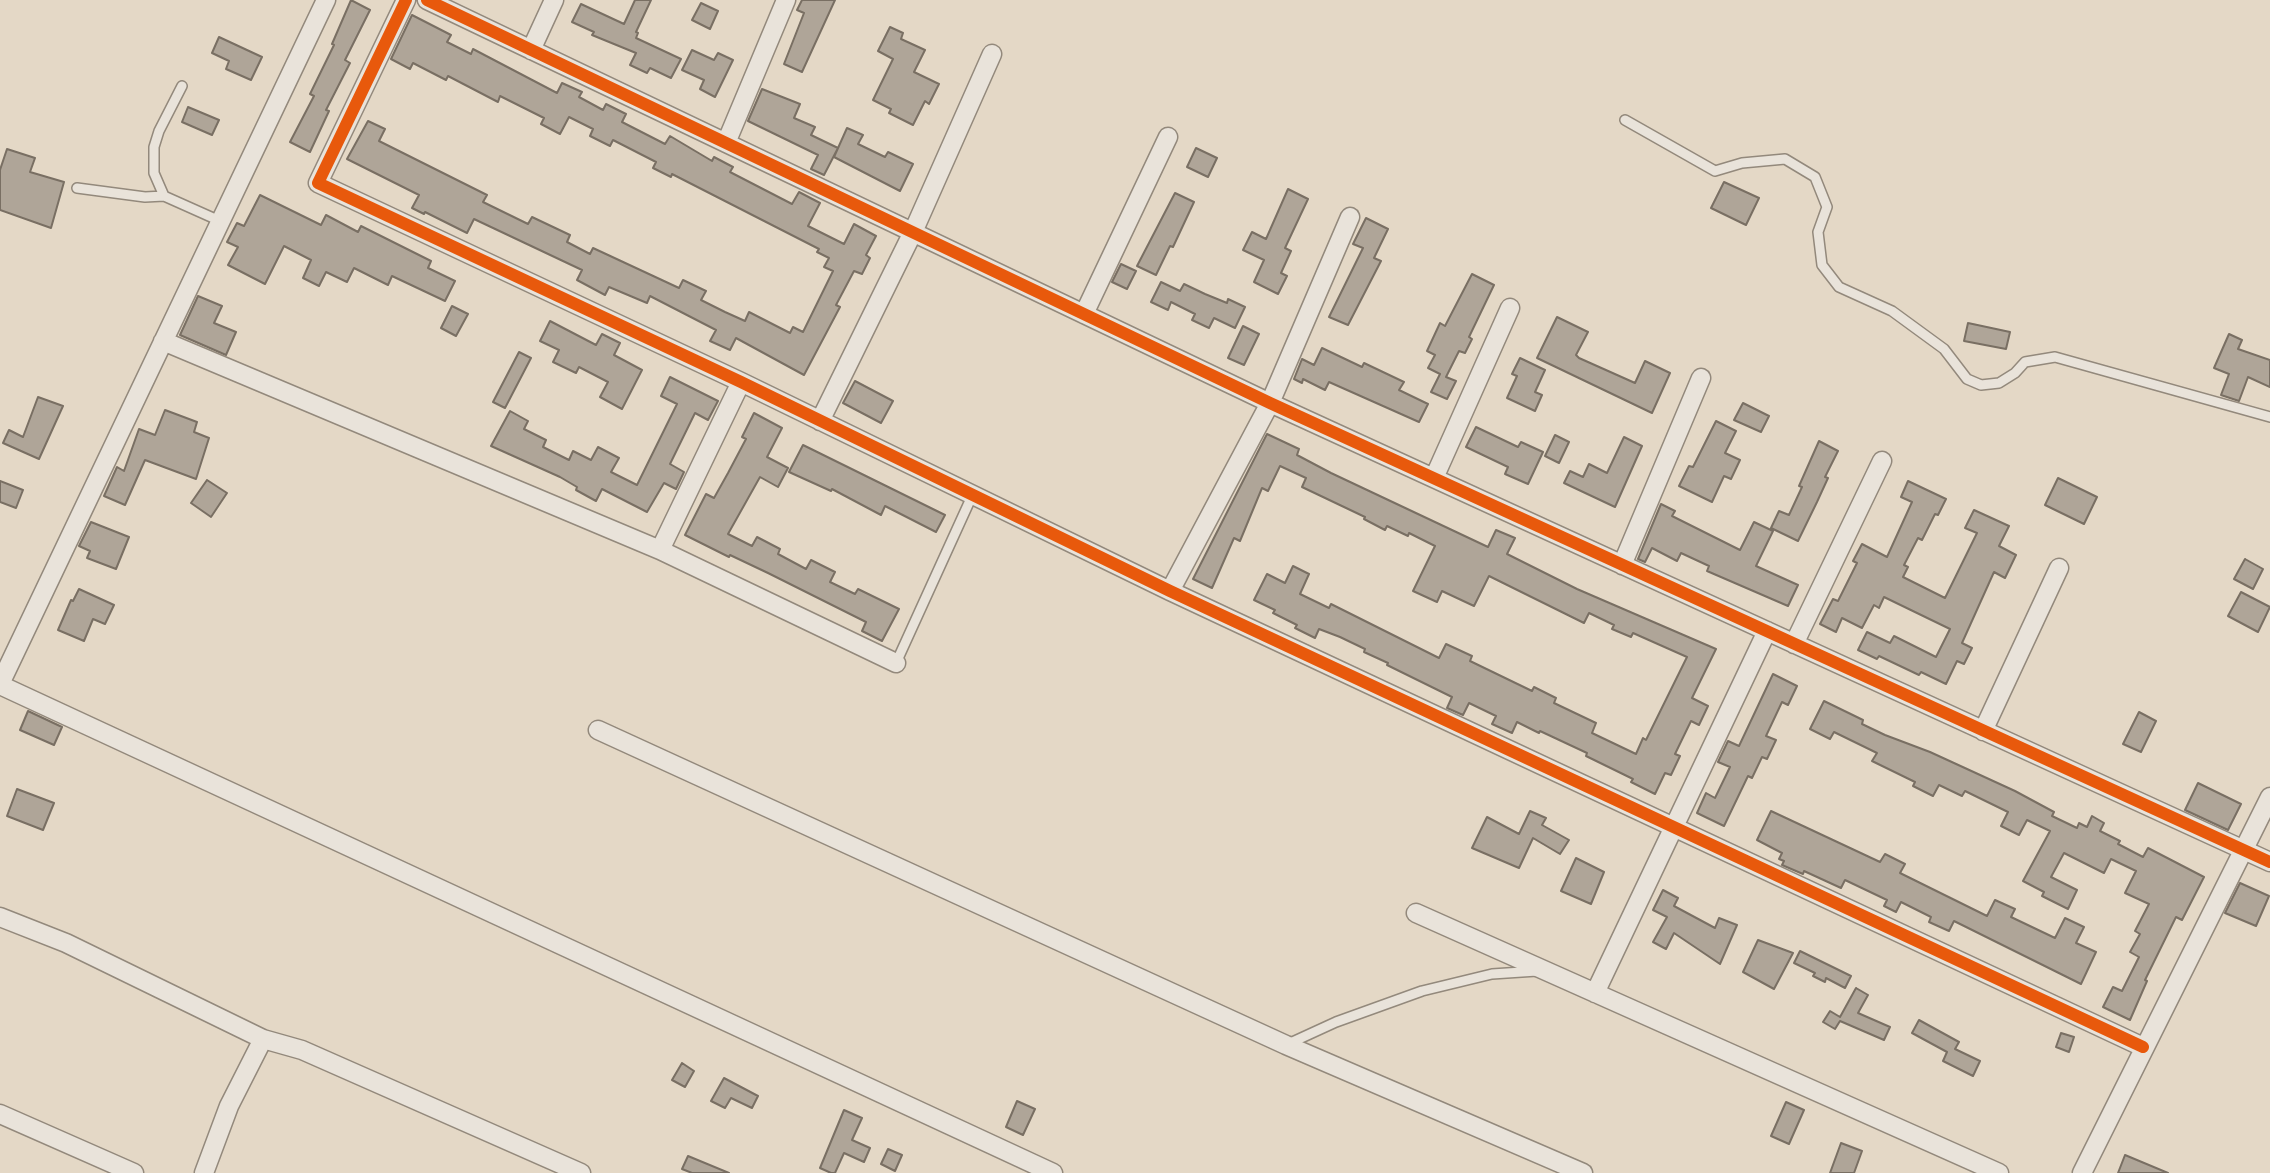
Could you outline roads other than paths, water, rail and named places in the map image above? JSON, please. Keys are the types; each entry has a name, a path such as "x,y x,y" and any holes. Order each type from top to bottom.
{"street":[{"path":"326,0 0,684 1053,1173"},
{"path":"406,0 318,183 741,382 1170,591 2143,1047"},
{"path":"427,0 1270,403 2270,862"},
{"path":"531,50 554,0"},
{"path":"726,143 786,0"},
{"path":"820,421 913,232 992,54"},
{"path":"1084,314 1168,137"},
{"path":"1170,591 1270,403 1350,217"},
{"path":"1434,478 1510,308"},
{"path":"163,341 660,550 896,663"},
{"path":"1622,565 1701,378"},
{"path":"660,550 741,382"},
{"path":"1794,644 1882,461"},
{"path":"1983,731 2059,568"},
{"path":"1595,993 1767,631"},
{"path":"598,730 1286,1045 1583,1173"},
{"path":"2082,1173 2270,797"},
{"path":"1416,913 1999,1173"},
{"path":"0,917 66,943 263,1039 302,1050 581,1173"},
{"path":"204,1173 229,1106 263,1039"},
{"path":"0,1114 134,1173"}],"lane":[{"path":"164,196 154,173 154,147 182,86"},
{"path":"1625,120 1715,171 1742,163 1785,159 1815,177 1827,207 1818,232 1822,265 1839,287 1892,311 1944,349 1967,379 1981,385 1999,383 2025,362 2055,357 2270,417"},
{"path":"77,188 145,197 164,196 220,221"},
{"path":"896,663 972,496"},
{"path":"1286,1045 1336,1022 1422,991 1492,974 1544,970"}]}
